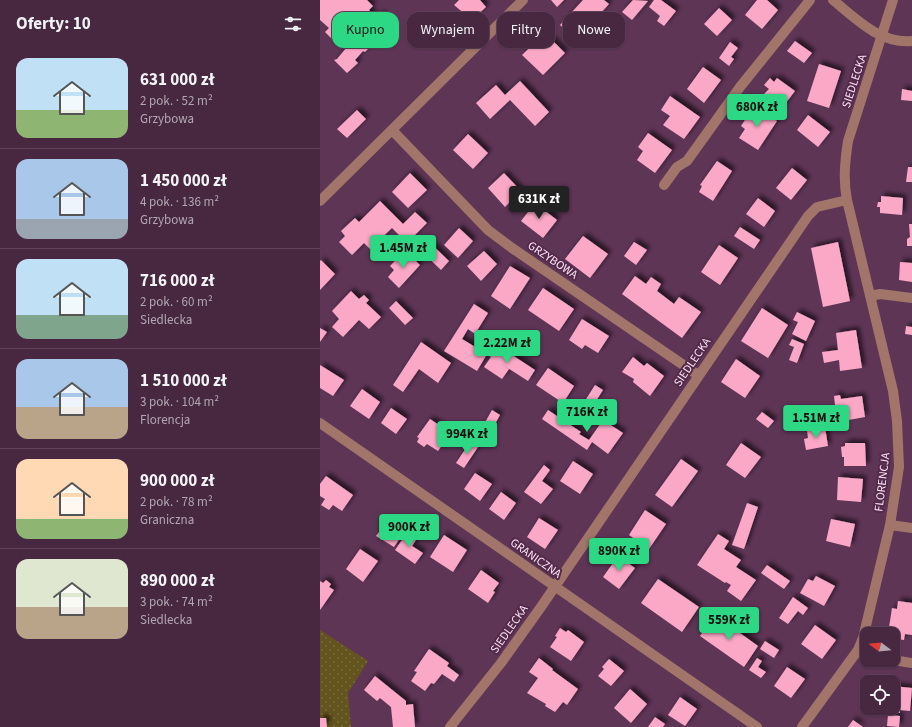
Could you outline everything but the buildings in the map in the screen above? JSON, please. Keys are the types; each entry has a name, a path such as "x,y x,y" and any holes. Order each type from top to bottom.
{"street":[{"path":"320,202 524,0"},
{"path":"664,185 677,167 688,161 740,87 810,0"},
{"path":"833,0 867,27 882,36 895,40 912,41"},
{"name":"SIEDLECKA","path":"450,727 501,663 811,212 821,206 847,200 844,179 848,141 893,0"},
{"name":"GRZYBOWA","path":"392,130 488,230 698,375"},
{"name":"FLORENCJA","path":"847,200 893,391 897,421 899,467 890,525 866,627"},
{"path":"870,296 880,294 912,298"},
{"name":"GRANICZNA","path":"320,423 757,727"},
{"path":"890,525 912,528"},
{"name":"FLORENCJA","path":"802,727 860,657"},
{"path":"900,661 912,662"}],"shaded area":[{"path":"320,630 368,661 348,693 351,727 320,727"}]}
